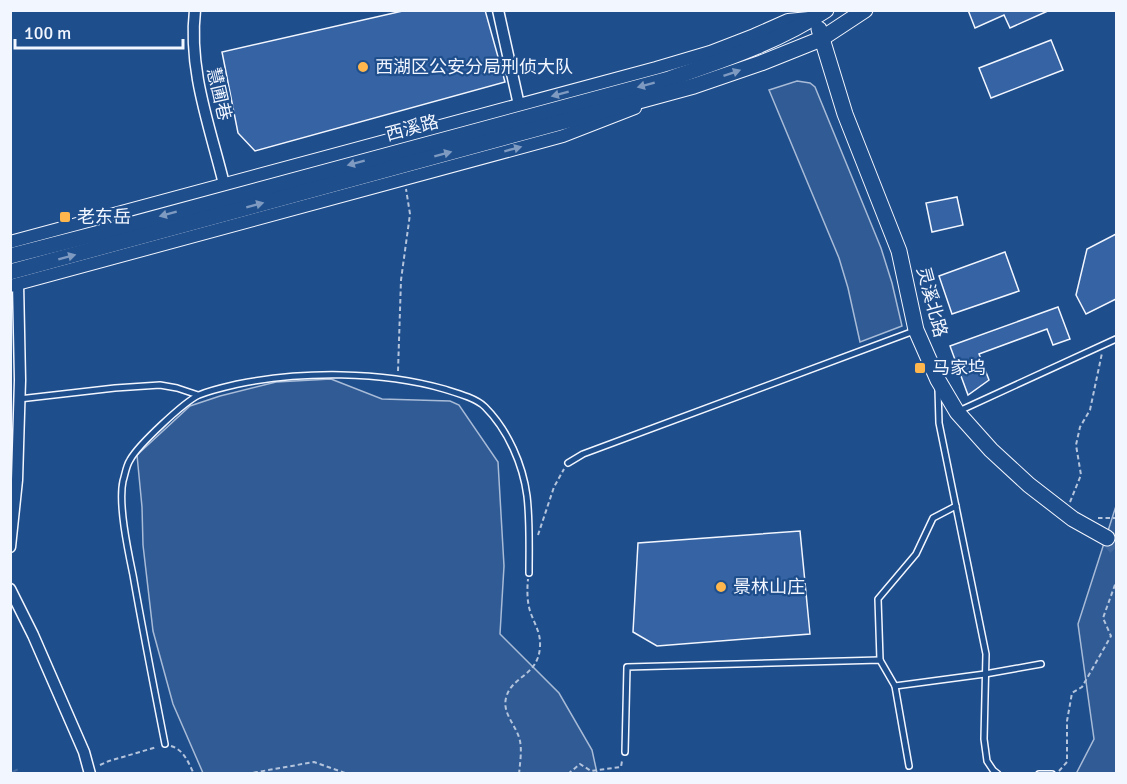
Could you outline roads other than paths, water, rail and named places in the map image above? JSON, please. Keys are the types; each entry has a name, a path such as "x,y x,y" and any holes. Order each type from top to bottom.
{"main road":[{"name":"西溪路","path":"13,280 694,86 821,39 865,10"},
{"name":"西溪路","path":"10,256 669,79 767,43 819,13"},
{"name":"灵溪北路","path":"819,13 821,39 845,114 899,251 916,330 938,380 957,412 1029,485 1073,519 1107,538"}],"street":[{"name":"慧圃巷","path":"195,10 196,75 224,184"},
{"path":"498,10 519,105"},
{"name":"西溪路","path":"10,242 656,68 710,52 788,20 819,13"},
{"name":"西溪路","path":"13,280 563,136 694,86"},
{"path":"10,547 17,480 19,400 15,382 13,280"},
{"path":"10,589 33,634 93,771"}],"lane":[{"path":"568,463 584,454 916,330"},
{"path":"957,412 1116,339"},
{"path":"165,744 127,541 122,489 130,460 148,438 186,402 198,395 218,388 297,375 341,375 398,380 431,385 460,393 484,406 500,426 521,468 527,496 529,573"},
{"path":"938,380 939,423 986,654 984,740 987,761 998,774"},
{"path":"19,400 114,388 160,385 198,395"},
{"path":"909,766 895,686 880,660 878,599 916,554 933,518 956,506"},
{"path":"625,752 627,667 880,660"},
{"path":"895,686 1041,664"},
{"path":"1039,774 1052,774"}],"tunnel":[{"path":"1107,538 1116,548"}],"place":[{"name":"西湖区公安分局刑侦大队","path":"363,67"},
{"name":"老东岳","path":"65,217"},
{"name":"马家坞","path":"920,368"},
{"name":"景林山庄","path":"721,587"}]}
